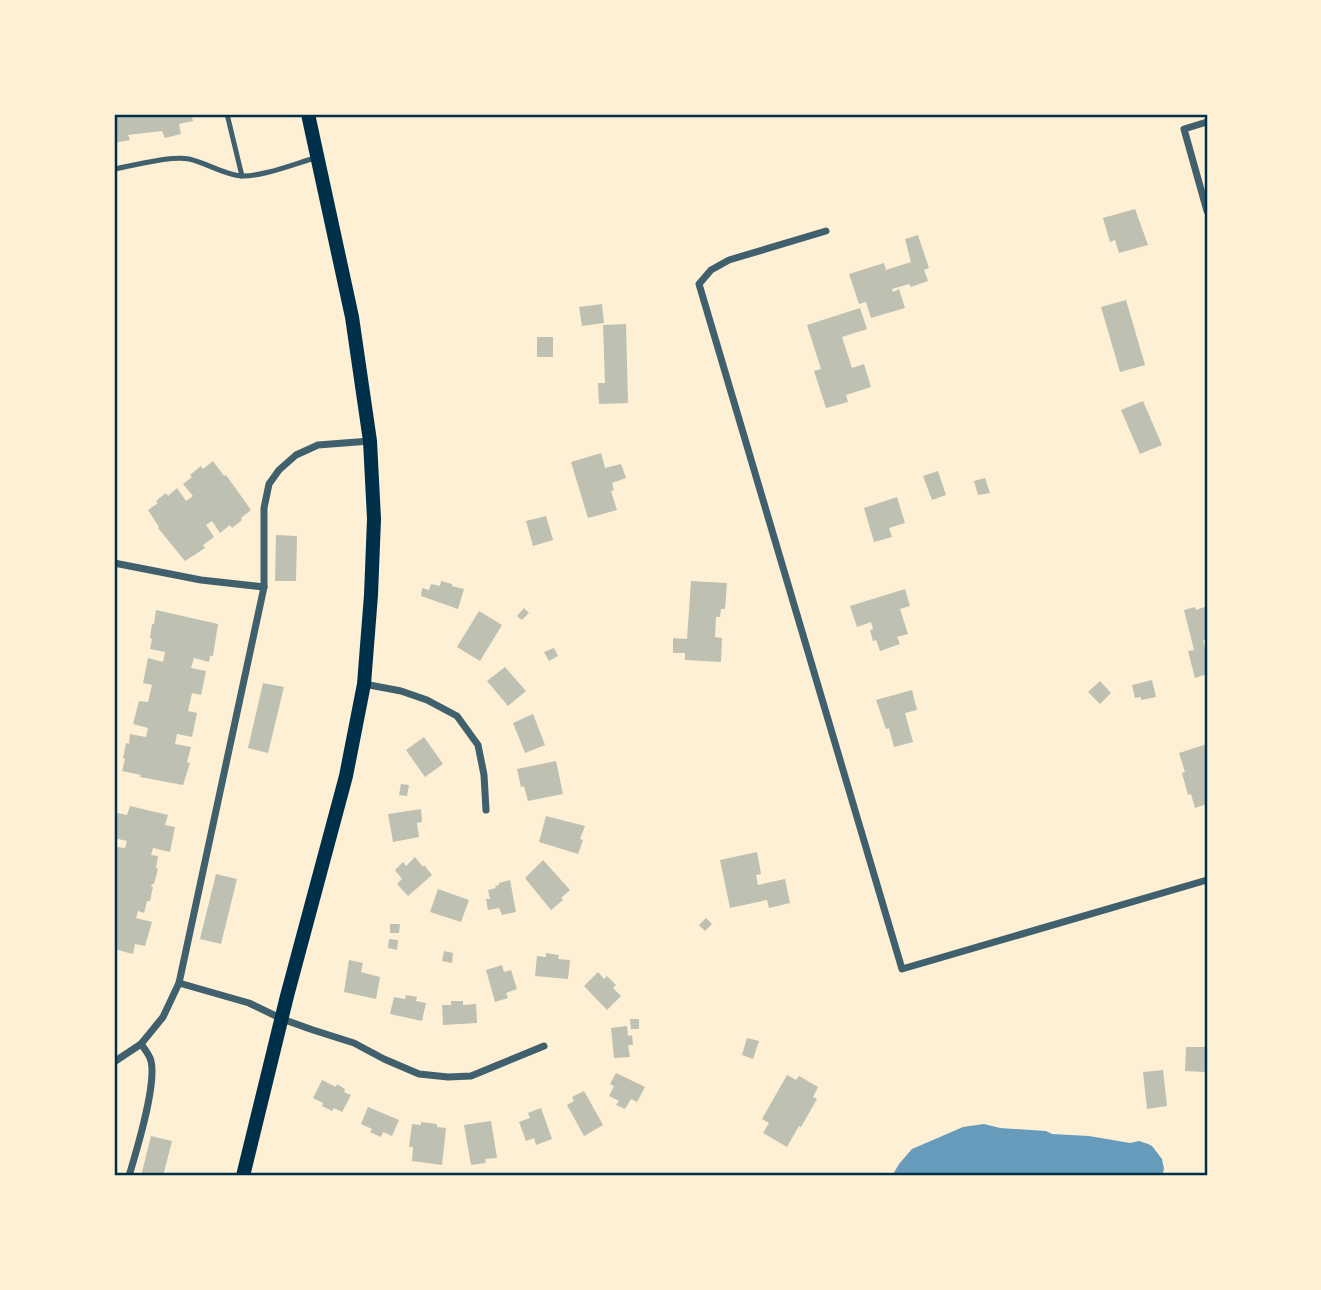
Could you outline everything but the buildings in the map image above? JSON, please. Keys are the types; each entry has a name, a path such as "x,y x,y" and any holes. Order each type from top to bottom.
{"main road":[{"path":"243,1176 346,776 364,684 374,519 370,441 352,317 308,114"}],"street":[{"path":"1207,122 1184,129 1207,211"},
{"path":"826,231 729,260 711,270 699,284 902,968 1207,880"},
{"path":"114,1062 141,1044 163,1017 179,984 264,587 264,508 270,484 279,470 296,455 318,445 370,441"},
{"path":"114,563 201,580 264,587"},
{"path":"364,684 401,691 427,700 457,716 478,745 484,775 486,810"},
{"path":"179,984 249,1003 320,1033 355,1042 384,1059 419,1074 471,1076 544,1046"},
{"path":"129,1176 141,1136 152,1078 151,1059 141,1044"}],"lane":[{"path":"227,114 242,176"},
{"path":"114,169 172,159 188,159 242,176 318,158"}],"water":[{"path":"984,1124 1130,1143 1139,1141 1152,1146 1162,1159 1164,1169 1162,1176 892,1176 912,1149 963,1127"}]}
